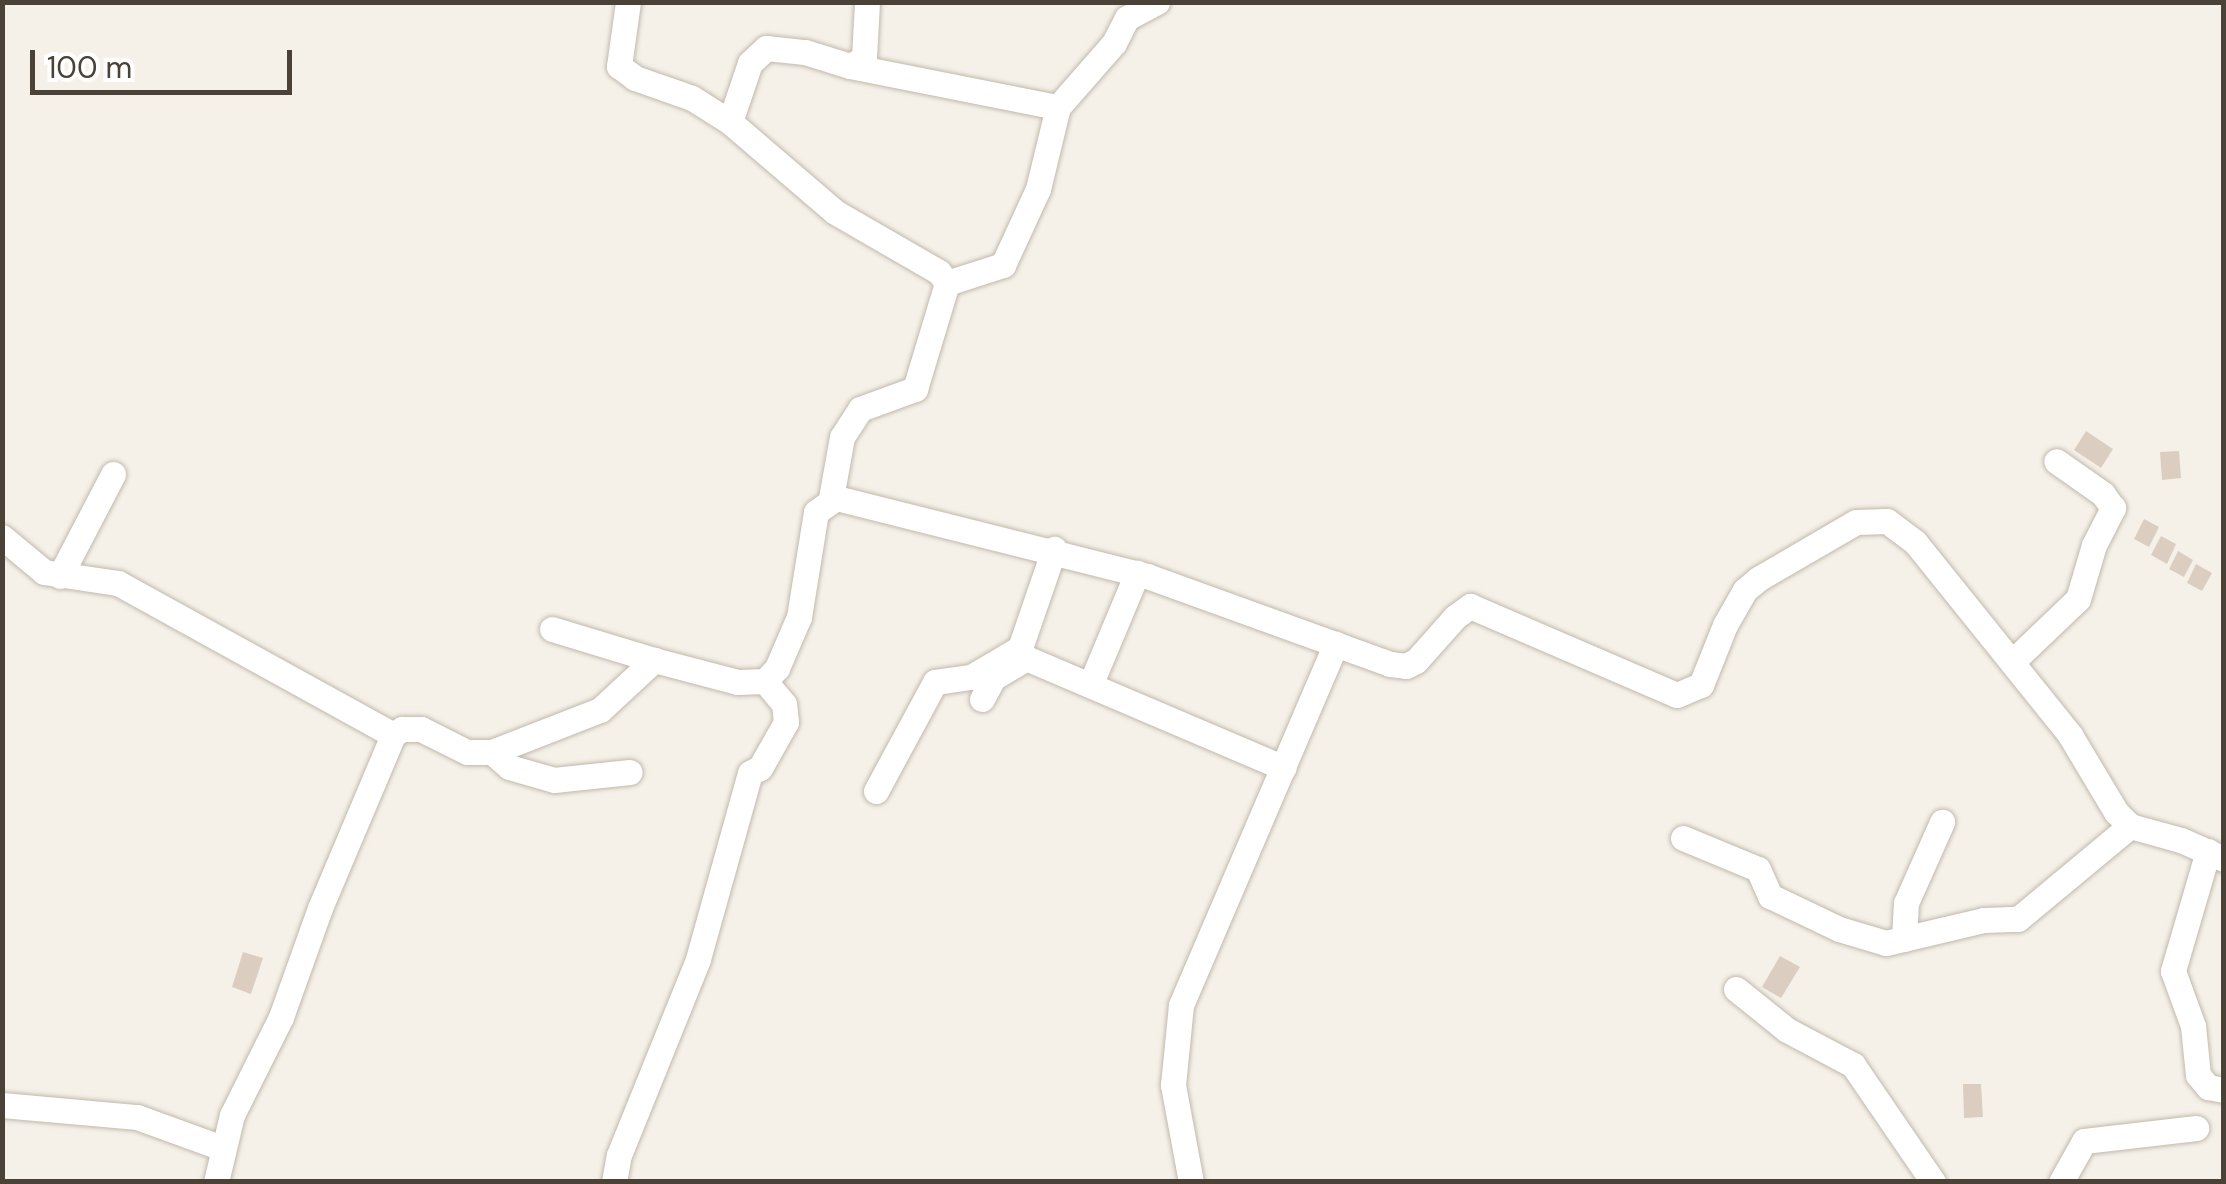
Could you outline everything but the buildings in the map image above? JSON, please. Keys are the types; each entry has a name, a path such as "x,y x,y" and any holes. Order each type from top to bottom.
{"street":[{"path":"628,2 618,66 635,78 692,98 730,122 835,212 939,272 947,283"},
{"path":"850,66 864,58 867,50 866,2"},
{"path":"947,283 995,271 1003,265 1038,188 1058,108 1114,43 1128,18 1157,2"},
{"path":"730,122 750,63 766,48 805,52 850,66 1058,108"},
{"path":"552,629 750,684 765,681 777,668 798,618 816,512 831,498 842,438 860,409 915,390 947,283"},
{"path":"2012,662 2078,600 2094,544 2124,513 2056,461"},
{"path":"60,576 113,474"},
{"path":"831,498 1054,549 1133,584 1234,604 1336,644 1406,666 1470,606 1620,672 1684,695 1701,685 1745,590 1828,537 1873,518 1887,521 1915,542 2070,735 2116,812 2130,826 2216,855 2172,961 2179,996 2193,1026 2198,1075 2208,1086 2224,1090"},
{"path":"2,538 40,570 118,583 394,735"},
{"path":"876,790 936,682 971,677 1020,648 1054,549"},
{"path":"1094,676 1133,584"},
{"path":"1191,1182 1173,1085 1181,1005 1336,644"},
{"path":"982,700 993,678 1026,658 1284,768"},
{"path":"216,1182 222,1148 238,1100 281,1017 320,908 394,735 402,729 421,729 467,752 492,752 600,710 654,660"},
{"path":"614,1182 618,1155 698,959 750,773 760,768 786,722 784,704 765,681"},
{"path":"492,752 508,767 554,780 630,772"},
{"path":"1904,939 1906,903 1942,822"},
{"path":"1683,838 1754,866 1762,875 1766,893 1872,942 1904,939 1984,920 2018,919 2130,826"},
{"path":"1736,989 1787,1030 1853,1065 1933,1182"},
{"path":"2,1105 137,1117 222,1148"},
{"path":"2061,1182 2084,1141 2196,1128"}]}
